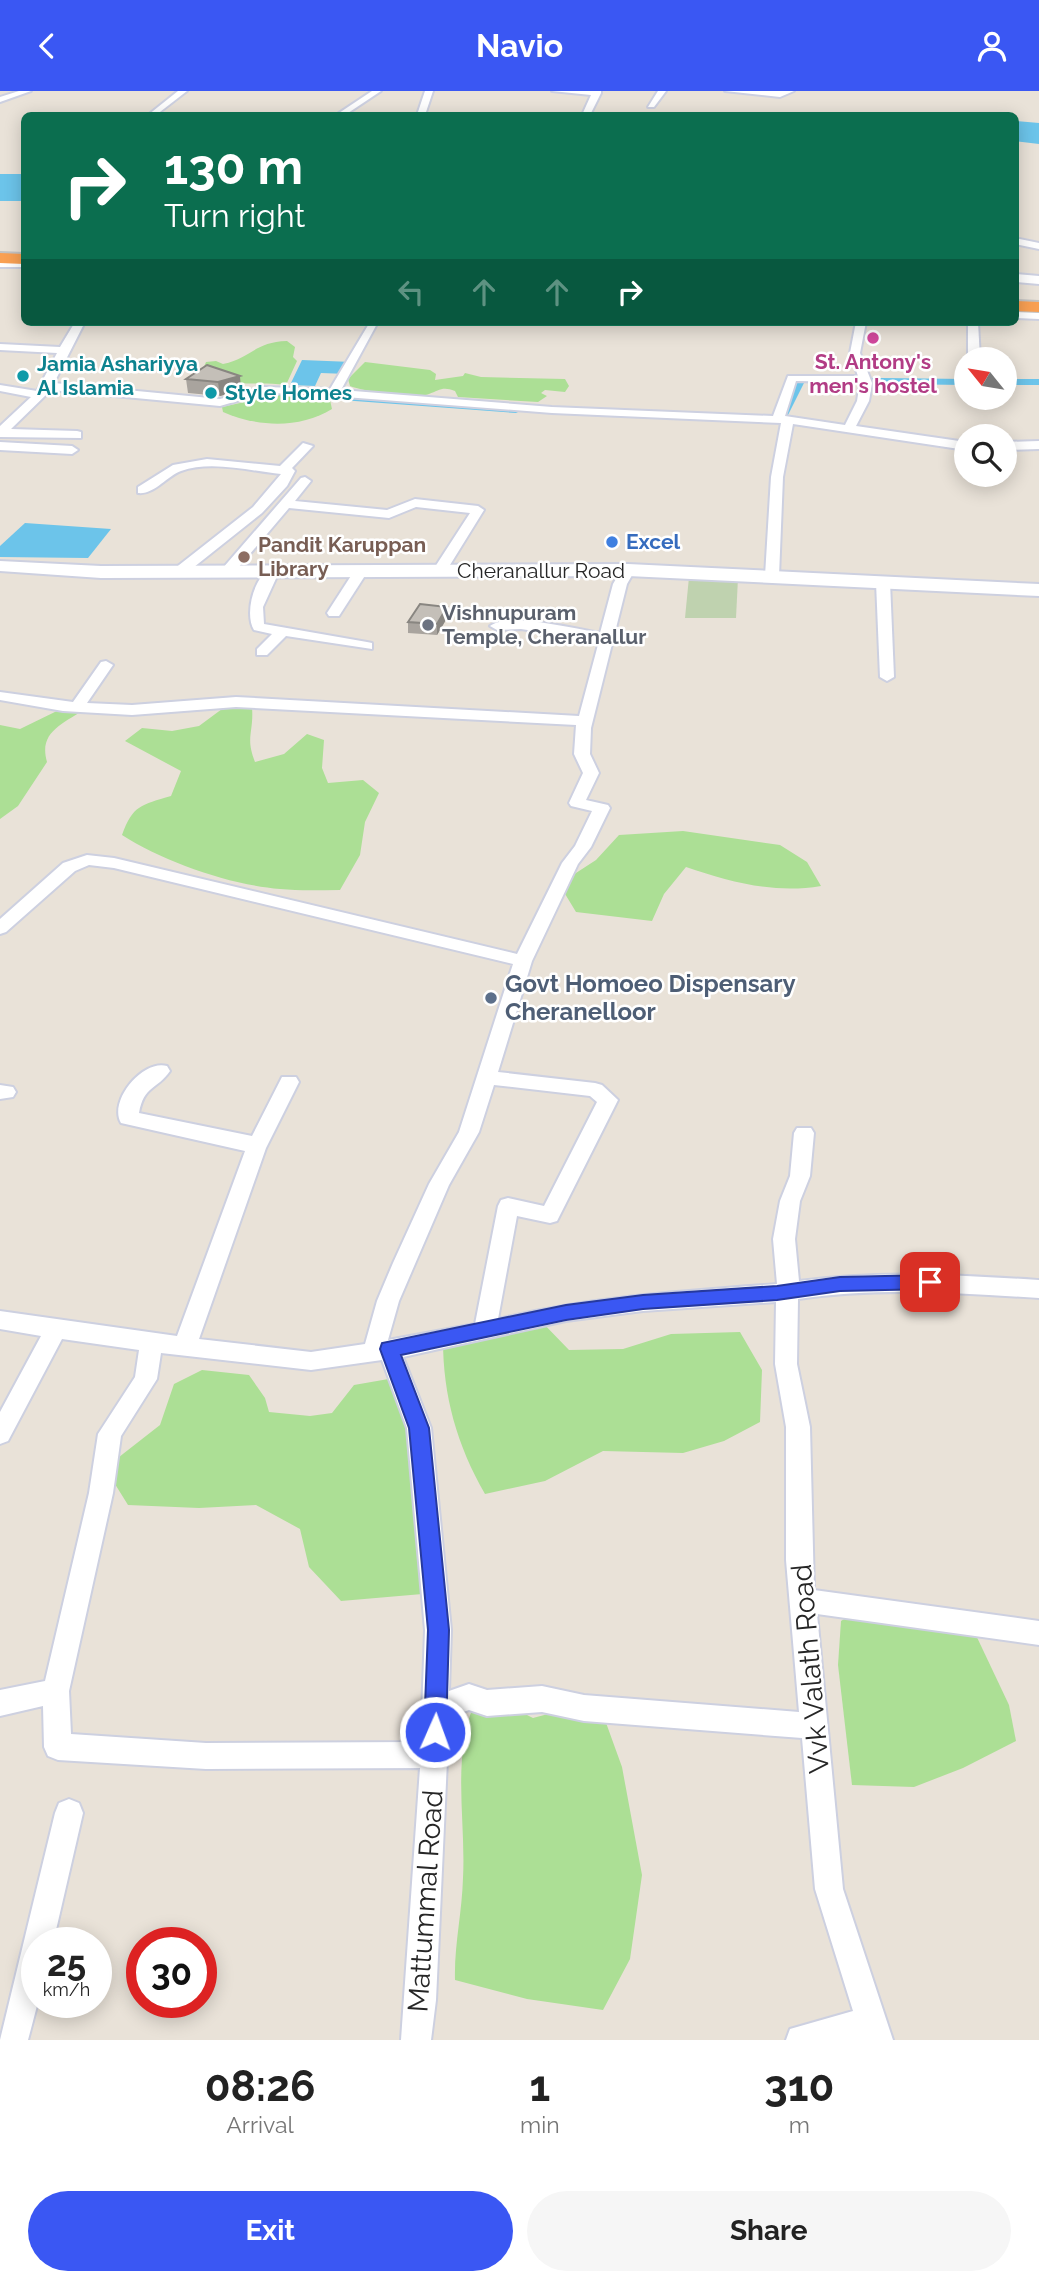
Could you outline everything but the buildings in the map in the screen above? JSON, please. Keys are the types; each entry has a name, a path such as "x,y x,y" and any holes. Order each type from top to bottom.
{"highway":[{"path":"0,258 21,262"},
{"path":"1019,306 1039,307"}],"main road":[{"path":"1019,278 1039,280"},
{"name":"Cheranallur Road","path":"0,566 101,572 628,571 1039,590"}],"street":[{"path":"0,100 27,91"},
{"path":"156,112 183,91"},
{"path":"345,112 377,91"},
{"path":"422,112 429,91"},
{"path":"556,91 597,92 587,112"},
{"path":"651,105 662,91"},
{"path":"729,91 780,96 790,91"},
{"path":"1019,242 1039,246"},
{"path":"0,264 21,262"},
{"path":"1019,315 1039,316"},
{"path":"0,433 45,389 77,326"},
{"path":"334,393 373,326"},
{"path":"849,428 863,401 866,381 855,353 859,326"},
{"path":"973,326 974,347"},
{"path":"0,347 63,350"},
{"path":"772,576 783,419 780,407 792,378 866,381"},
{"path":"0,388 144,393 220,403 264,390 552,410 783,419 954,445"},
{"path":"0,433 76,435"},
{"path":"1017,446 1039,445"},
{"path":"0,446 72,450"},
{"path":"283,470 307,446"},
{"path":"142,489 177,468 207,463 289,471 286,478 253,513 179,572"},
{"path":"227,572 304,481"},
{"path":"286,505 389,514 415,503 478,510 440,570"},
{"path":"334,613 360,571"},
{"path":"382,1350 388,1301 439,1184 469,1132 484,1077 523,961 570,863 583,847 603,809 576,803 591,773 582,754 586,721 620,585 628,571"},
{"path":"272,572 254,611 254,621 259,627 367,646"},
{"path":"883,582 887,677"},
{"path":"496,626 521,625 607,638"},
{"path":"262,652 282,632"},
{"path":"77,706 106,666"},
{"path":"0,696 132,710 236,702 586,721"},
{"path":"0,928 69,867 87,860 114,863 523,961"},
{"path":"160,1071 143,1081 131,1095 128,1118 244,1141 256,1148"},
{"path":"484,1077 595,1090 608,1100 550,1215 508,1206 485,1331"},
{"path":"186,1346 256,1148 289,1082"},
{"name":"Vvk Valath Road","path":"804,1133 800,1176 790,1201 784,1238 788,1265 785,1292 786,1364 798,1427 799,1560 829,1889 875,2030"},
{"path":"0,1320 311,1361 485,1331 566,1313 643,1302 785,1292 840,1284 909,1281 1039,1289"},
{"path":"0,1434 56,1329"},
{"path":"151,1342 146,1379 110,1434 101,1493 55,1692 58,1747 206,1756 434,1755"},
{"name":"Mattummal Road","path":"382,1350 419,1428 438,1630 421,2000 416,2040"},
{"path":"803,1600 1039,1633"},
{"path":"0,1703 55,1692"},
{"path":"436,1708 469,1697 487,1703 542,1699 584,1708 816,1726"},
{"path":"41,1927 69,1813"},
{"path":"13,2040 21,2008"},
{"path":"801,2040 875,2030"}],"green space":[{"path":"287,341 295,347 293,357 297,361 286,385 237,382 203,369 206,362 216,361 223,364 267,344"},
{"path":"365,362 430,370 436,374 435,380 463,376 465,373 481,377 565,379 569,386 565,392 545,390 541,393 547,396 538,402 458,397 455,391 447,389 414,396 390,394 350,386 348,379"},
{"path":"276,395 309,395 330,400 332,409 306,420 278,424 250,421 223,412 222,407"},
{"path":"689,577 738,578 736,618 685,618"},
{"path":"252,707 250,740 255,762 284,754 307,734 324,740 322,768 328,783 363,780 379,793 365,822 360,855 340,890 288,890 240,883 177,863 122,835 130,818 139,808 171,796 181,771 125,741 142,728 172,731 199,726 222,709"},
{"path":"86,708 55,729 46,743 47,762 18,806 0,819 0,725 20,729 61,709"},
{"path":"683,831 780,845 807,862 821,886 786,889 752,885 686,867 664,894 652,921 576,912 559,884 596,860 619,835"},
{"path":"539,1319 569,1350 623,1349 671,1334 740,1332 762,1370 760,1422 724,1441 683,1453 603,1451 545,1481 485,1494 459,1439 449,1400 443,1340"},
{"path":"202,1370 249,1375 265,1398 269,1412 310,1416 332,1413 354,1385 400,1377 434,1593 341,1601 309,1567 300,1529 256,1505 199,1508 128,1505 105,1468 160,1425 174,1384"},
{"path":"862,1608 974,1631 1009,1705 1016,1741 963,1768 914,1787 852,1785 838,1665 841,1621"},
{"path":"578,1706 605,1720 622,1767 642,1875 630,1959 603,2010 527,1999 455,1980 463,1878 461,1770 473,1707 511,1707 533,1718"}],"water":[{"path":"1019,121 1039,123 1039,144 1019,142"},
{"path":"0,174 21,174 21,201 0,201"},
{"path":"302,360 352,362 347,374 321,373 315,386 290,385"},
{"path":"25,523 111,529 88,558 0,557 0,546"}],"waterway":[{"path":"780,421 800,380 954,382"},
{"path":"1017,382 1039,382"},
{"path":"240,399 274,392 516,410"}],"place":[{"name":"St. Antony's men's hostel","path":"873,338"},
{"name":"Jamia Ashariyya Al Islamia","path":"23,376"},
{"name":"Style Homes","path":"211,393"},
{"name":"Excel","path":"612,542"},
{"name":"Pandit Karuppan Library","path":"244,557"},
{"name":"Vishnupuram Temple, Cheranallur","path":"428,625"},
{"name":"Govt Homoeo Dispensary Cheranelloor","path":"491,998"}],"route":[{"path":"435,1732 438,1630 419,1428 389,1349 428,1344 566,1313 643,1302 777,1293 840,1284 930,1282"}]}
